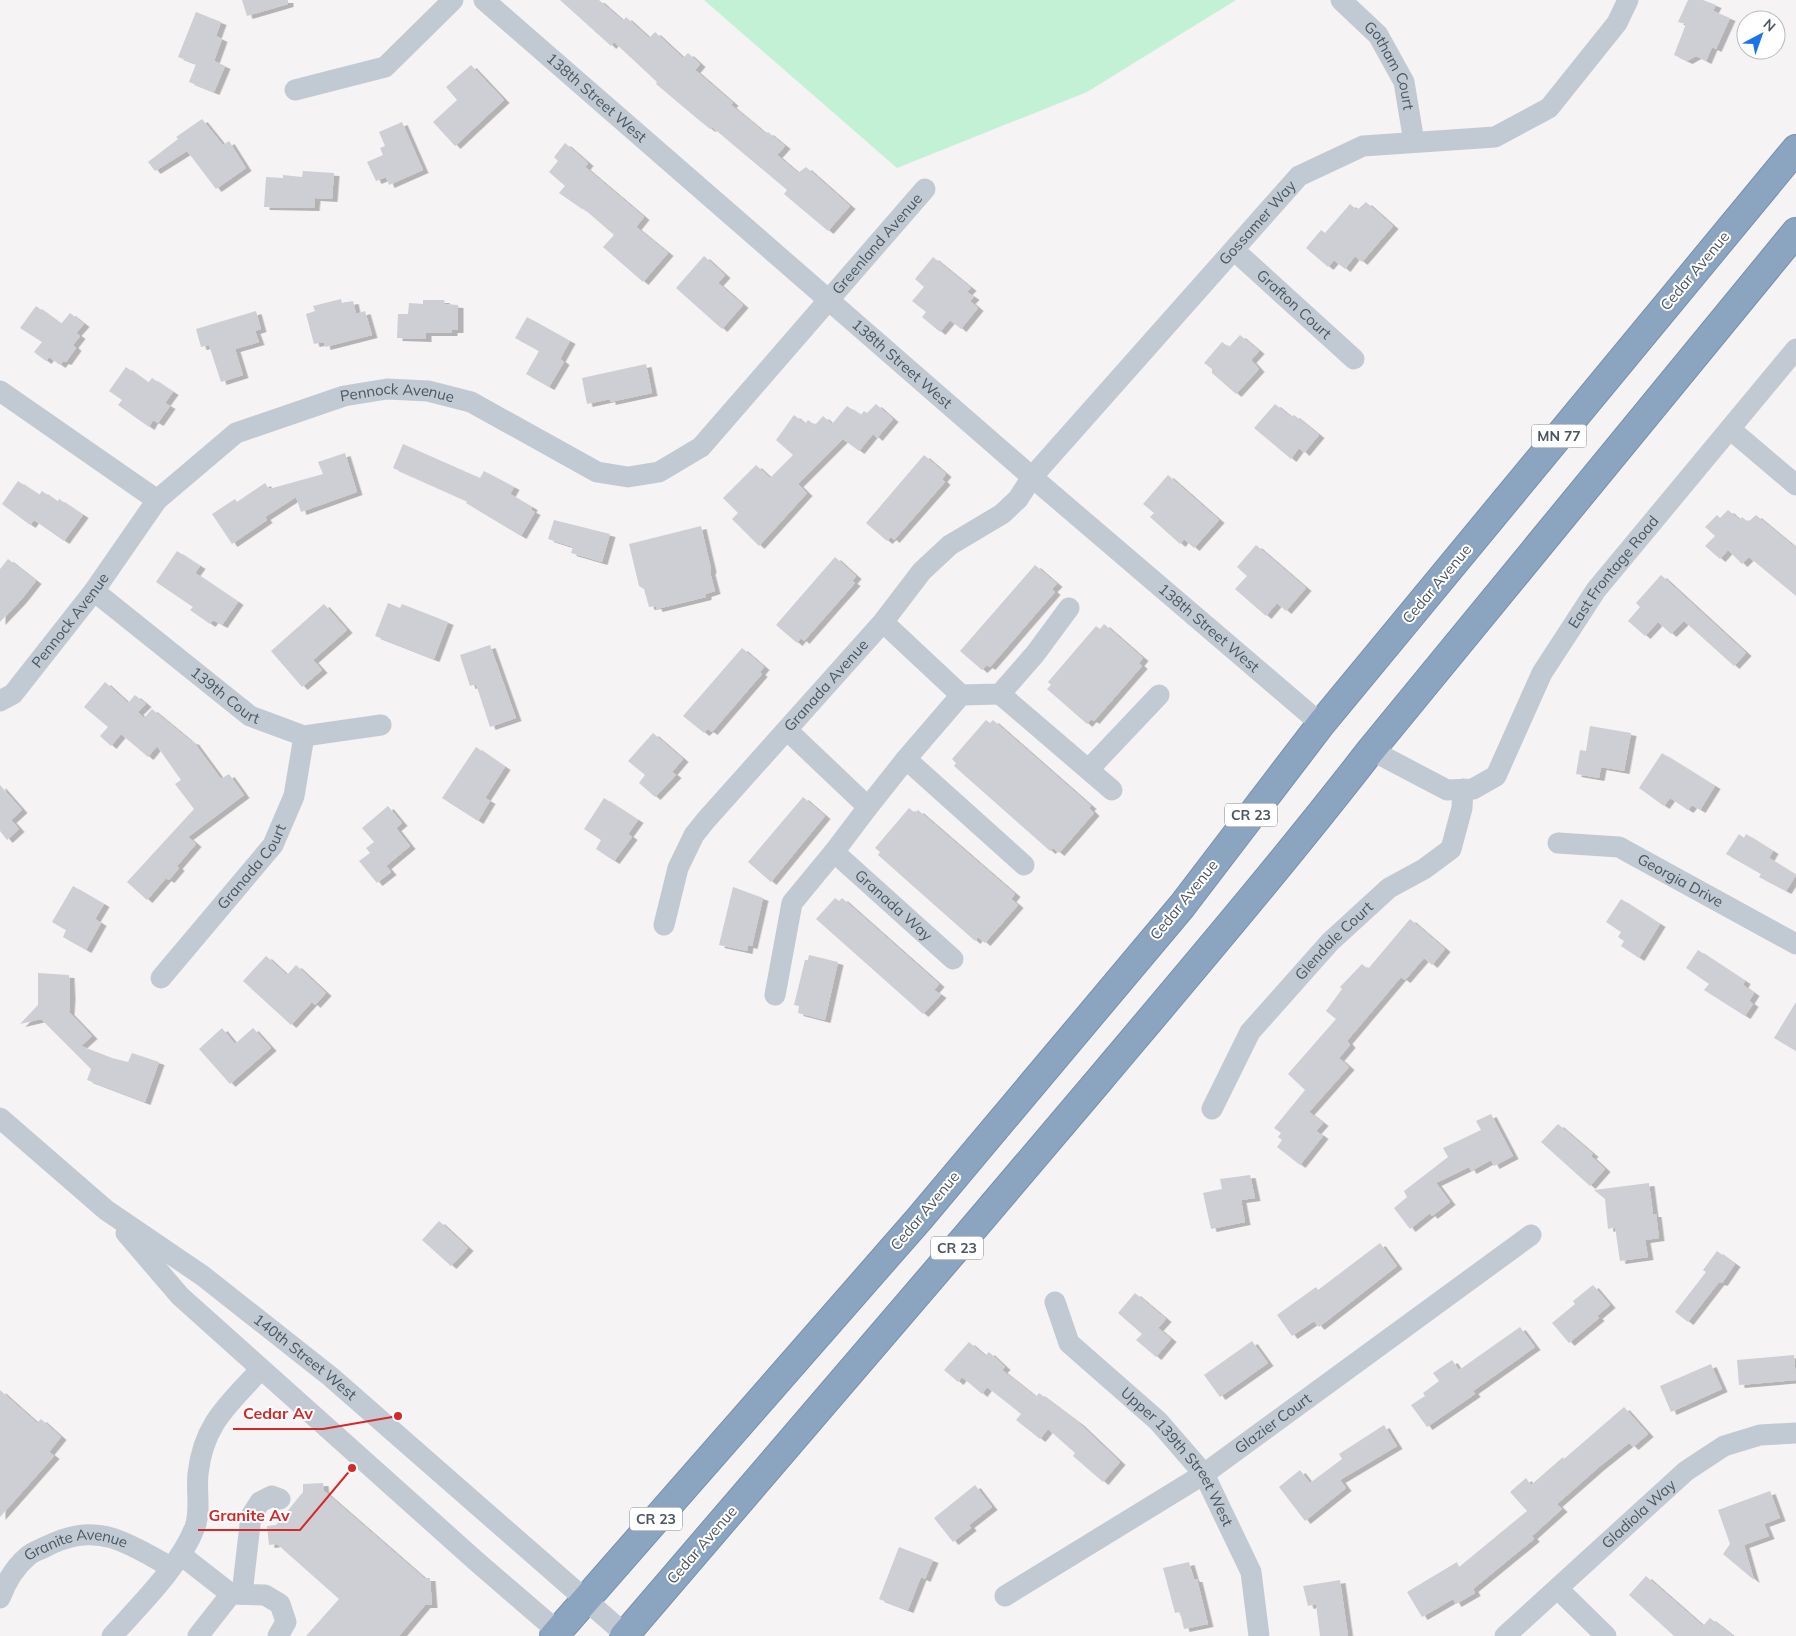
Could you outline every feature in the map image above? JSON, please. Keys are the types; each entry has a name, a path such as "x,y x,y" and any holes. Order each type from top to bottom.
{"highway":[{"name":"Cedar Avenue","path":"558,1635 585,1600 920,1218 1182,906 1321,724 1796,149"},
{"name":"Cedar Avenue","path":"625,1635 957,1248 1313,825 1371,750 1796,232"}],"street":[{"path":"295,90 385,67 453,0"},
{"name":"138th Street West","path":"484,0 1032,477 1321,724"},
{"name":"Gotham Court","path":"1341,0 1378,35 1404,82 1414,142"},
{"name":"Gossamer Way","path":"1032,477 1299,176 1363,146 1495,137 1549,108 1617,23 1628,0"},
{"name":"Greenland Avenue","path":"829,300 925,189"},
{"name":"Grafton Court","path":"1234,250 1354,359"},
{"name":"Pennock Avenue","path":"0,701 13,694 94,591 157,500 236,433 344,396 387,389 428,391 471,402 597,472 628,477 659,472 701,447 829,300"},
{"name":"East Frontage Road","path":"1455,790 1473,789 1496,776 1542,673 1596,590 1796,349"},
{"path":"0,391 157,500"},
{"path":"1730,429 1796,486"},
{"name":"Granada Avenue","path":"664,925 678,868 694,835 706,820 883,622 922,571 965,536 1002,514 1018,499 1032,477"},
{"name":"139th Court","path":"94,591 250,716 304,736 381,725"},
{"path":"1000,694 1035,654 1068,608"},
{"path":"883,622 962,695 1000,694 1112,790"},
{"path":"775,995 792,904 906,759 962,695"},
{"path":"1089,769 1159,695"},
{"path":"787,730 868,807"},
{"name":"Granada Court","path":"161,978 273,845 294,796 304,736"},
{"path":"1371,750 1455,790"},
{"path":"906,759 1024,865"},
{"name":"Glendale Court","path":"1212,1108 1250,1032 1330,942 1389,888 1424,869 1451,849 1462,808 1455,790"},
{"name":"Georgia Drive","path":"1558,843 1619,847 1796,944"},
{"name":"Granada Way","path":"834,852 953,959"},
{"name":"140th Street West","path":"0,1118 106,1210 203,1276 331,1377 625,1635"},
{"name":"140th Street West","path":"106,1210 180,1296 558,1635"},
{"name":"Glazier Court","path":"1005,1596 1204,1474 1531,1235"},
{"name":"Upper 139th Street West","path":"1055,1302 1069,1342 1158,1421 1204,1474 1251,1572 1260,1636"},
{"path":"112,1636 176,1561 195,1525 198,1501 198,1471 205,1440 217,1418 261,1369"},
{"name":"Gladiola Way","path":"1505,1636 1686,1471 1724,1446 1760,1435 1796,1433"},
{"path":"204,1634 236,1594 251,1516 260,1502 272,1496 280,1499"},
{"name":"Granite Avenue","path":"0,1598 5,1585 18,1566 29,1555 64,1538 89,1534 112,1538 148,1554 176,1561 236,1594"},
{"path":"1558,1589 1606,1636"},
{"path":"236,1594 265,1595 280,1604 286,1622 278,1636"}],"green space":[{"path":"704,0 1236,0 1087,92 897,168"}],"building":[{"path":"242,0 288,0 288,4 247,16"},
{"path":"560,0 599,0 623,21 626,17 649,38 655,32 683,58 688,53 700,64 695,70 733,103 731,105 766,134 768,132 785,146 777,155 798,173 806,167 850,206 828,231 784,194 787,190 712,127 710,129 700,121 656,84 657,82 614,42 611,46"},
{"path":"1688,0 1703,0 1716,5 1713,11 1730,18 1716,49 1712,47 1706,61 1696,56 1687,61 1674,55 1686,24 1678,22"},
{"path":"196,12 221,22 216,36 222,39 214,61 225,66 214,92 189,82 196,64 178,57"},
{"path":"471,65 504,100 455,146 433,122 457,100 446,87"},
{"path":"202,119 223,145 229,141 246,168 216,189 187,151 155,171 148,162 178,139 176,137"},
{"path":"402,122 423,170 389,185 386,177 376,181 367,162 383,155 380,148 385,146 379,132"},
{"path":"565,143 588,163 585,167 644,217 636,227 668,253 643,282 603,247 614,235 583,208 559,193 565,186 549,172 558,161 554,157"},
{"path":"303,171 334,173 332,199 315,198 314,208 264,207 266,177 283,178 283,175 302,177"},
{"path":"1366,202 1393,226 1362,262 1355,256 1345,269 1334,260 1328,267 1306,248 1321,230 1325,233 1350,204 1357,210"},
{"path":"704,256 725,275 718,283 743,305 722,329 676,288"},
{"path":"933,257 971,288 967,292 974,297 970,301 978,308 961,329 950,320 940,332 922,317 926,312 912,301 924,287 915,279"},
{"path":"341,299 342,303 353,301 356,314 365,311 372,335 325,347 324,342 314,344 306,314 315,311 313,306"},
{"path":"423,300 444,300 445,304 458,305 458,330 452,330 452,333 426,333 426,339 397,338 398,314 408,314 409,303 423,304"},
{"path":"36,306 61,324 70,313 84,324 76,333 80,336 73,345 76,348 66,362 63,361 60,365 49,357 46,361 34,352 42,342 20,328"},
{"path":"256,311 261,329 255,331 259,342 235,349 243,375 221,382 209,345 201,347 196,329"},
{"path":"527,317 570,341 560,359 564,362 549,387 526,374 539,351 515,338"},
{"path":"1240,335 1259,351 1251,360 1259,369 1236,394 1212,373 1212,369 1204,363 1222,342 1229,347"},
{"path":"646,364 652,393 610,402 610,399 587,404 582,378"},
{"path":"126,367 148,383 152,378 173,392 165,403 170,406 158,423 153,420 149,427 118,405 122,400 109,391"},
{"path":"876,404 893,419 877,438 873,434 859,451 843,439 798,484 807,493 759,546 732,519 738,513 723,498 756,465 770,478 793,455 776,440 794,415 805,424 808,420 815,425 823,416 832,424 847,406 861,415 864,411 867,413"},
{"path":"1275,404 1291,417 1294,415 1319,435 1304,453 1299,448 1291,459 1254,428"},
{"path":"403,444 480,478 484,471 514,487 510,494 532,507 531,510 535,512 521,536 466,503 467,501 393,468"},
{"path":"345,453 357,492 301,512 296,497 265,517 267,520 232,544 212,514 235,499 237,502 265,483 269,489 323,474 318,462"},
{"path":"924,455 946,474 942,479 945,482 894,540 891,537 887,541 866,523"},
{"path":"1168,475 1219,520 1194,548 1184,539 1180,544 1150,517 1154,513 1143,504"},
{"path":"18,481 39,495 42,491 57,502 59,499 83,515 64,541 34,520 30,525 2,504"},
{"path":"1728,510 1740,520 1742,517 1748,522 1756,515 1796,548 1796,596 1749,557 1742,564 1728,550 1720,559 1705,546 1715,536 1705,527 1717,515 1720,518"},
{"path":"554,520 610,534 602,562 571,553 573,547 548,539"},
{"path":"701,526 715,591 706,594 706,597 657,609 656,606 649,607 644,589 639,586 629,544"},
{"path":"1256,545 1306,588 1286,611 1277,603 1266,616 1235,589 1247,576 1237,567"},
{"path":"177,551 200,566 195,573 238,602 222,625 213,620 210,624 190,610 193,607 156,582"},
{"path":"835,557 856,576 852,581 855,583 804,641 801,638 797,643 776,625"},
{"path":"8,559 36,581 0,622 0,569"},
{"path":"1035,565 1057,584 1052,589 1055,592 990,667 987,665 982,670 960,651"},
{"path":"1661,575 1746,653 1734,666 1684,621 1671,634 1658,622 1645,636 1628,621 1640,607 1636,603"},
{"path":"388,603 400,608 402,604 448,622 434,659 375,636"},
{"path":"324,604 347,630 313,660 322,670 302,687 271,651"},
{"path":"1104,624 1143,658 1139,663 1142,666 1094,721 1091,719 1087,724 1047,689 1051,685 1048,682 1096,626 1100,629"},
{"path":"490,645 516,718 490,727 476,684 470,686 460,655"},
{"path":"742,648 764,667 760,672 762,674 712,732 708,729 704,733 683,716"},
{"path":"105,682 128,703 135,695 146,704 138,712 144,718 152,709 193,741 221,779 229,774 244,795 188,837 196,844 177,866 179,868 169,880 166,878 147,900 127,882 194,809 175,784 181,780 157,746 148,757 121,734 111,746 100,736 108,727 84,707"},
{"path":"986,720 990,723 993,720 1091,806 1089,808 1094,813 1059,853 1053,848 1050,851 954,766 956,763 952,759"},
{"path":"1590,726 1631,733 1624,771 1601,767 1599,778 1576,774 1580,750 1586,751"},
{"path":"653,733 683,759 672,772 676,775 655,797 639,783 645,775 628,761"},
{"path":"476,747 505,767 485,798 490,801 478,821 442,798"},
{"path":"1662,753 1715,786 1700,810 1692,805 1688,810 1670,798 1664,806 1639,788"},
{"path":"0,785 22,810 11,820 19,829 7,840 0,831"},
{"path":"803,797 825,816 771,882 748,862"},
{"path":"604,798 638,820 628,834 632,837 614,861 596,849 601,840 584,829"},
{"path":"388,806 402,823 396,828 410,846 386,866 391,872 377,883 359,861 370,853 366,848 374,842 362,828"},
{"path":"909,808 915,813 918,810 1015,894 1011,899 1018,905 985,943 978,937 975,941 878,855 880,852 875,848"},
{"path":"1739,834 1744,838 1746,834 1773,851 1769,858 1796,875 1786,891 1759,877 1761,874 1726,854"},
{"path":"73,886 104,904 95,919 101,923 86,950 63,937 66,930 52,922"},
{"path":"733,887 763,898 752,946 748,945 747,951 719,945"},
{"path":"835,898 839,901 842,898 939,984 934,990 941,995 923,1014 816,919"},
{"path":"1621,899 1660,924 1639,958 1621,946 1624,941 1618,937 1621,932 1606,922"},
{"path":"1410,919 1445,949 1432,965 1424,958 1405,980 1401,977 1347,1041 1350,1045 1339,1058 1349,1067 1309,1112 1323,1123 1316,1131 1323,1136 1300,1165 1277,1147 1282,1140 1278,1137 1281,1133 1274,1128 1305,1090 1288,1074 1336,1019 1326,1011 1342,989 1340,987 1362,964 1368,969"},
{"path":"1698,950 1745,981 1743,985 1754,993 1749,1001 1753,1004 1745,1016 1704,990 1709,984 1686,968"},
{"path":"809,955 838,962 825,1020 798,1013 799,1006 794,1005 805,960 808,960"},
{"path":"266,956 287,975 296,965 326,993 315,1005 312,1002 291,1025 243,981"},
{"path":"38,973 69,975 69,1012 92,1036 81,1046 128,1062 132,1053 159,1062 145,1102 87,1080 91,1069 41,1019 20,1024 38,1005"},
{"path":"1796,1002 1796,1051 1774,1038"},
{"path":"222,1028 235,1044 253,1028 271,1048 230,1084 199,1049"},
{"path":"1491,1114 1513,1156 1494,1166 1491,1160 1471,1171 1469,1167 1436,1183 1450,1202 1432,1216 1430,1213 1410,1229 1394,1208 1407,1197 1404,1191 1448,1157 1443,1148 1481,1130 1476,1121"},
{"path":"1558,1124 1593,1154 1591,1156 1605,1169 1590,1186 1541,1142"},
{"path":"1250,1175 1255,1198 1241,1200 1245,1222 1211,1229 1203,1193 1222,1189 1220,1179"},
{"path":"1649,1183 1653,1214 1656,1214 1659,1238 1645,1240 1648,1257 1620,1261 1615,1227 1608,1229 1605,1199 1594,1190"},
{"path":"439,1221 468,1248 451,1266 422,1240"},
{"path":"1380,1243 1397,1266 1319,1327 1314,1321 1292,1336 1277,1315 1316,1287 1318,1290"},
{"path":"1717,1251 1735,1264 1722,1283 1719,1282 1688,1322 1675,1312 1706,1272 1703,1270"},
{"path":"1593,1285 1610,1305 1597,1316 1599,1318 1569,1343 1552,1323 1575,1304 1573,1301"},
{"path":"1135,1293 1166,1319 1158,1328 1171,1339 1156,1357 1136,1340 1142,1334 1118,1313"},
{"path":"1520,1327 1535,1347 1473,1391 1475,1394 1427,1427 1411,1405 1425,1396 1423,1393 1439,1381 1433,1373 1452,1360 1459,1370"},
{"path":"1252,1341 1268,1363 1220,1397 1204,1375"},
{"path":"969,1342 985,1356 989,1352 1005,1367 1002,1370 1036,1397 1039,1393 1079,1423 1120,1462 1103,1482 1073,1456 1075,1453 1048,1429 1040,1439 1016,1420 1021,1414 987,1387 982,1394 962,1377 958,1382 944,1370"},
{"path":"1794,1355 1796,1380 1739,1385 1737,1360"},
{"path":"1711,1364 1722,1389 1671,1412 1660,1386"},
{"path":"0,1390 37,1423 41,1419 61,1437 49,1452 54,1456 0,1517"},
{"path":"1624,1407 1648,1434 1633,1447 1629,1443 1557,1504 1562,1509 1532,1536 1534,1539 1473,1589 1475,1593 1456,1604 1453,1599 1422,1617 1407,1592 1457,1562 1459,1567 1527,1511 1510,1492 1526,1478 1531,1485"},
{"path":"1384,1425 1397,1446 1340,1480 1346,1488 1305,1521 1279,1487 1300,1470 1310,1483 1342,1459 1339,1454"},
{"path":"323,1483 324,1491 424,1578 430,1578 432,1605 425,1605 399,1636 306,1636 339,1599 277,1544 269,1545 267,1526 276,1525 303,1492 303,1484"},
{"path":"975,1485 992,1507 969,1525 971,1528 953,1542 934,1518"},
{"path":"1770,1491 1780,1518 1764,1524 1769,1536 1744,1545 1754,1580 1723,1554 1730,1544 1718,1510"},
{"path":"899,1547 933,1560 925,1579 921,1577 908,1610 879,1599"},
{"path":"1189,1562 1194,1579 1197,1579 1208,1624 1184,1629 1180,1612 1175,1613 1163,1568"},
{"path":"1646,1576 1703,1626 1710,1618 1733,1636 1674,1636 1629,1595"},
{"path":"1340,1580 1348,1636 1320,1636 1316,1604 1308,1606 1303,1586"}],"place":[{"name":"Cedar Av","path":"398,1416"},
{"name":"Granite Av","path":"352,1468"}]}
